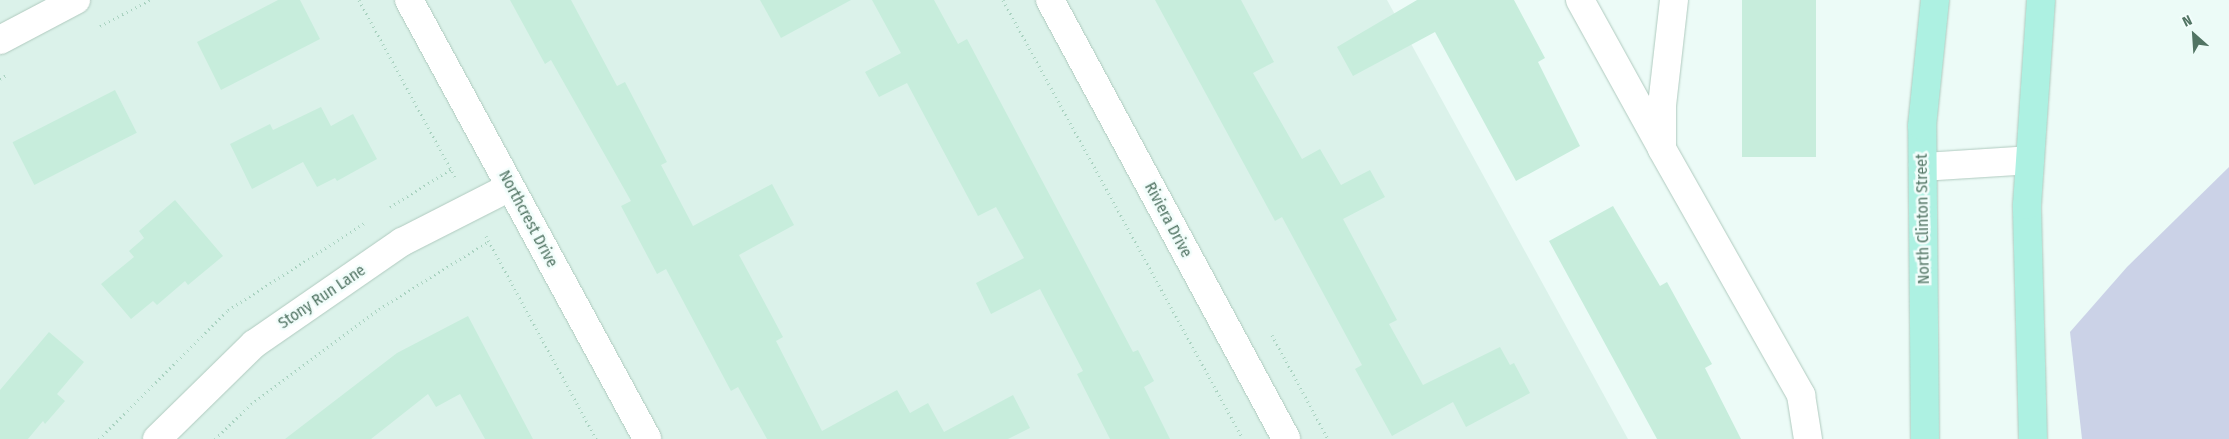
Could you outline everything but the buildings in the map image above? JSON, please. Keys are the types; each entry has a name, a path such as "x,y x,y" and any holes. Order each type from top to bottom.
{"main road":[{"name":"North Clinton Street","path":"1925,439 1922,126 1935,0"},
{"path":"2033,439 2027,204 2041,0"}],"street":[{"path":"0,40 76,0"},
{"name":"Northcrest Drive","path":"409,0 647,439"},
{"name":"Riviera Drive","path":"1050,0 1286,439"},
{"path":"1580,0 1801,395 1808,439"},
{"path":"1662,149 1662,105 1674,0"},
{"path":"1923,167 2030,160"},
{"name":"Stony Run Lane","path":"157,439 254,344 402,242 510,187"}],"path":[{"path":"358,0 472,207 489,242 596,439"},
{"path":"1003,0 1243,439"},
{"path":"215,439 251,404 379,309 489,242"}],"shaded area":[{"path":"0,0 1387,0 1628,439 0,439"},
{"path":"2229,167 2229,439 2082,439 2070,332 2127,267"}]}
